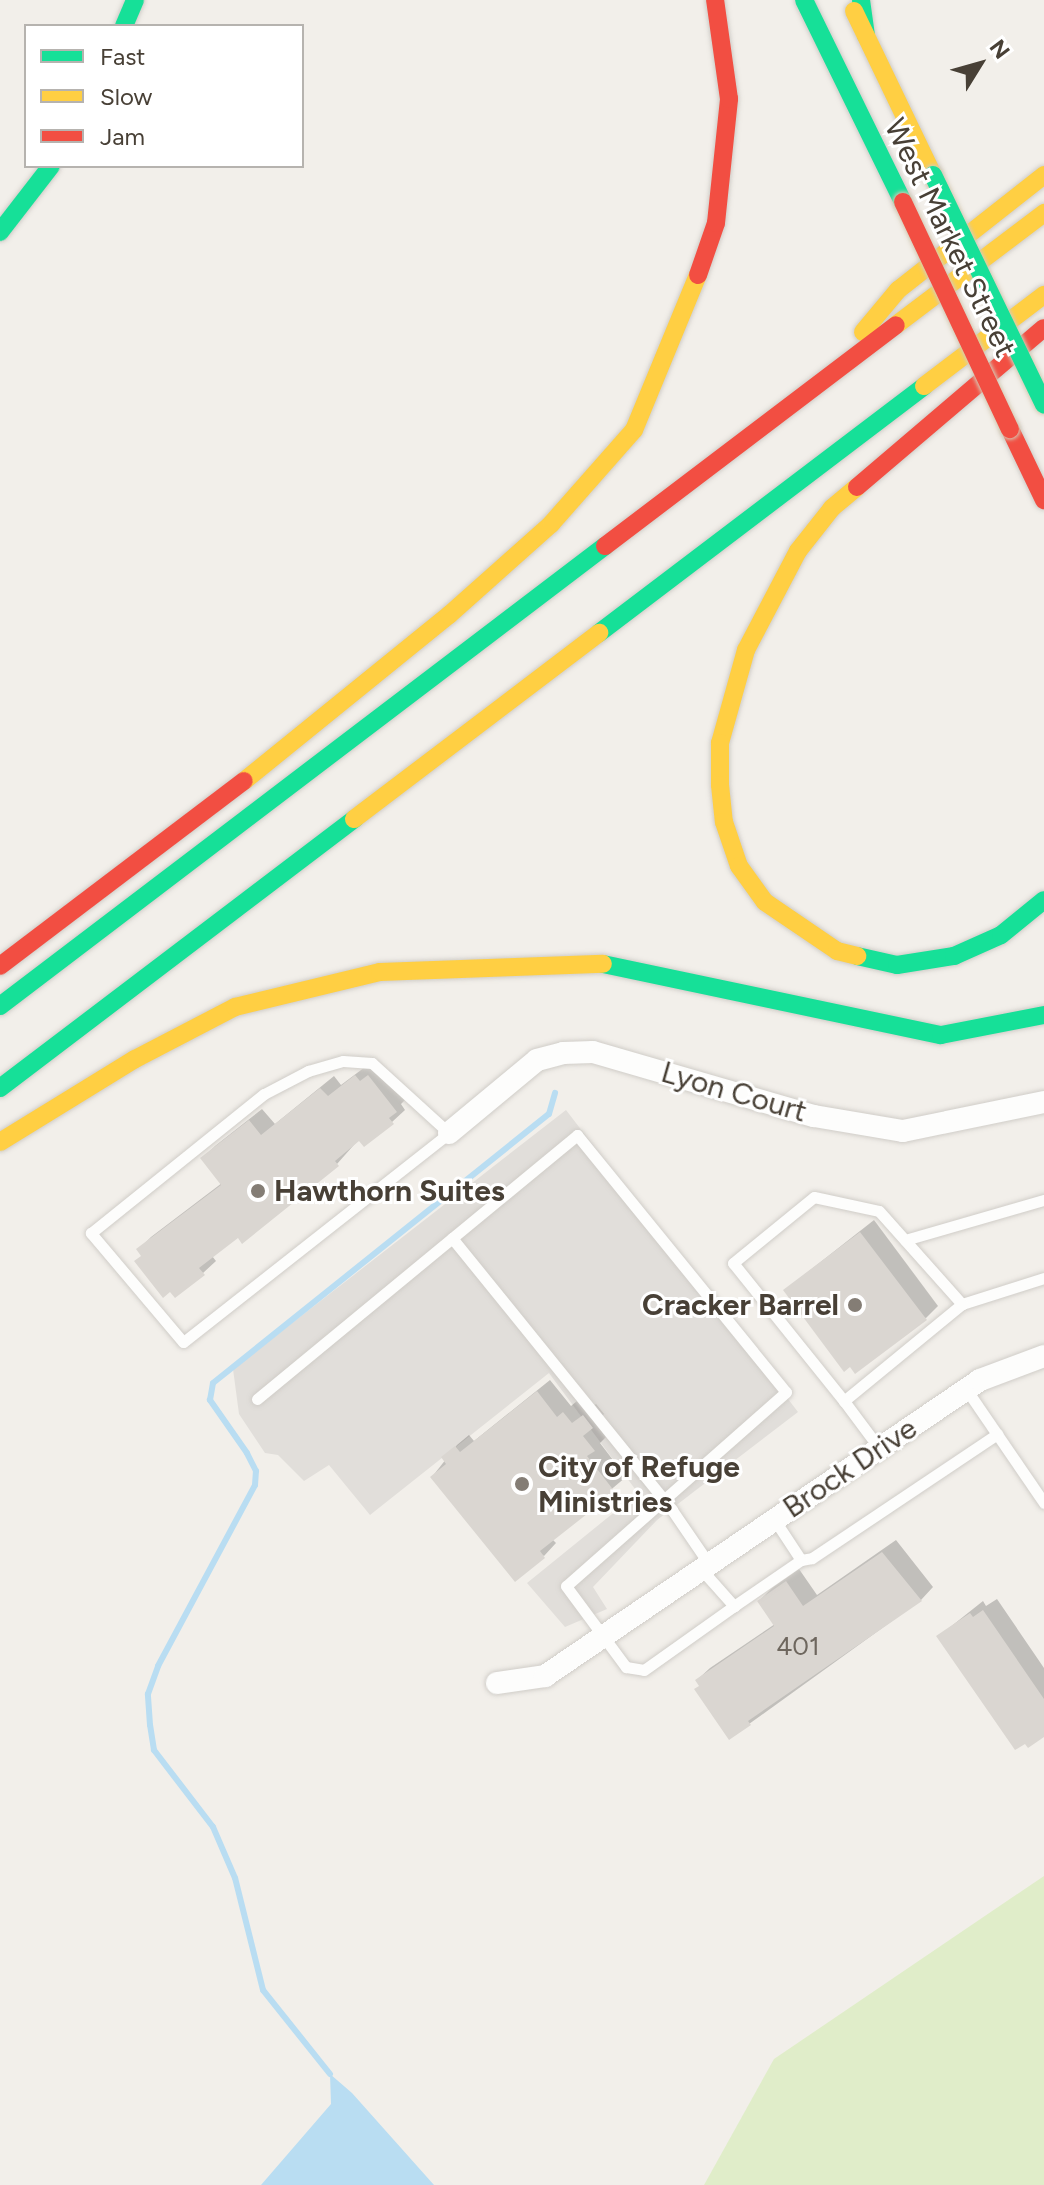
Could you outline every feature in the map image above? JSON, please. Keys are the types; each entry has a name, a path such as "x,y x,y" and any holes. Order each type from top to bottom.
{"main road":[{"path":"125,24 135,0"},
{"path":"0,966 152,855 449,615 551,524 634,430 682,324 716,223 729,99 715,0"},
{"name":"West Market Street","path":"804,0 1044,500"},
{"name":"West Market Street","path":"849,0 1044,405"},
{"path":"861,0 866,36"},
{"path":"0,232 49,168"},
{"path":"820,384 898,290 1044,175"},
{"path":"0,1006 1044,213"},
{"path":"0,1088 1044,295"},
{"path":"1044,328 832,508 798,551 746,650 720,743 720,785 724,822 739,866 765,902 837,951 897,965 954,956 1001,935 1044,900"},
{"path":"0,1142 135,1059 235,1007 380,972 592,962 941,1035 1044,1015"}],"street":[{"name":"Lyon Court","path":"449,1133 537,1060 563,1053 593,1052 814,1116 903,1131 1044,1102"},
{"name":"Brock Drive","path":"497,1683 545,1676 966,1389 1044,1356"}],"lane":[{"path":"343,1061 372,1063 449,1133 183,1342 91,1233 264,1094 308,1071 343,1061"},
{"path":"257,1399 577,1135 786,1392 566,1586 626,1667 644,1670 801,1560 997,1434"},
{"path":"879,1448 733,1263 814,1197 879,1211 962,1304"},
{"path":"905,1240 1044,1200"},
{"path":"452,1238 663,1498 705,1567 734,1606"},
{"path":"844,1401 962,1304 1044,1278"},
{"path":"966,1389 1044,1503"},
{"path":"774,1519 801,1560"}],"green space":[{"path":"1044,1876 1044,2185 704,2185 774,2059"}],"shaded area":[{"path":"566,1110 798,1412 657,1520 593,1587 607,1609 565,1627 527,1583 638,1493 549,1373 370,1515 329,1465 304,1481 278,1455 265,1453 239,1414 233,1369"}],"water":[{"path":"330,2074 352,2093 434,2185 261,2185 331,2104"}],"building":[{"name":"Hawthorn Suites","path":"355,1075 360,1081 368,1075 397,1112 389,1118 394,1124 364,1147 359,1141 335,1161 339,1166 242,1244 238,1238 199,1268 205,1275 175,1298 170,1292 163,1298 134,1261 141,1256 136,1249 221,1185 200,1158 249,1120 261,1135 320,1088 328,1096"},
{"name":"Cracker Barrel","path":"860,1232 927,1320 855,1374 850,1367 844,1372 783,1290"},
{"name":"City of Refuge Ministries","path":"537,1391 557,1417 563,1412 572,1423 583,1415 593,1428 583,1436 595,1451 587,1456 615,1492 540,1551 545,1558 515,1582 430,1477 446,1464 441,1457 455,1446 460,1452"},
{"path":"882,1552 922,1601 748,1721 751,1725 729,1740 694,1689 699,1686 695,1680 774,1626 757,1601 786,1581 803,1606"},
{"path":"983,1610 1044,1699 1044,1737 1028,1748 1025,1744 1015,1750 936,1636 970,1613 973,1617"}],"waterway":[{"path":"330,2074 263,1990 235,1878 213,1827 154,1750 148,1694 158,1666 255,1485 256,1471 247,1453 210,1400 213,1383 549,1114 555,1093"}],"traffic: fast":[{"path":"125,24 135,0"},
{"path":"804,0 903,202"},
{"path":"861,0 866,36"},
{"path":"0,232 49,168"},
{"path":"933,175 1044,405"},
{"path":"599,633 924,386"},
{"path":"0,1006 605,546"},
{"path":"0,1088 354,819"},
{"path":"857,956 897,965 954,956 1001,935 1044,900"},
{"path":"603,964 941,1035 1044,1015"}],"traffic: slow":[{"path":"854,11 933,175"},
{"path":"863,332 898,290 1044,175"},
{"path":"896,325 1044,213"},
{"path":"244,781 449,615 551,524 634,430 698,275"},
{"path":"924,386 1044,295"},
{"path":"857,487 832,508 798,551 746,650 720,743 724,822 739,866 765,902 837,951 857,956"},
{"path":"354,819 599,633"},
{"path":"0,1142 135,1059 235,1007 380,972 603,964"}],"traffic: jam":[{"path":"698,275 716,223 729,99 715,0"},
{"path":"903,202 1010,429"},
{"path":"605,546 896,325"},
{"path":"857,487 1044,328"},
{"path":"1010,429 1044,500"},
{"path":"0,966 244,781"}],"place":[{"name":"Hawthorn Suites","path":"258,1191"},
{"name":"Cracker Barrel","path":"855,1305"},
{"name":"City of Refuge Ministries","path":"522,1484"}]}
